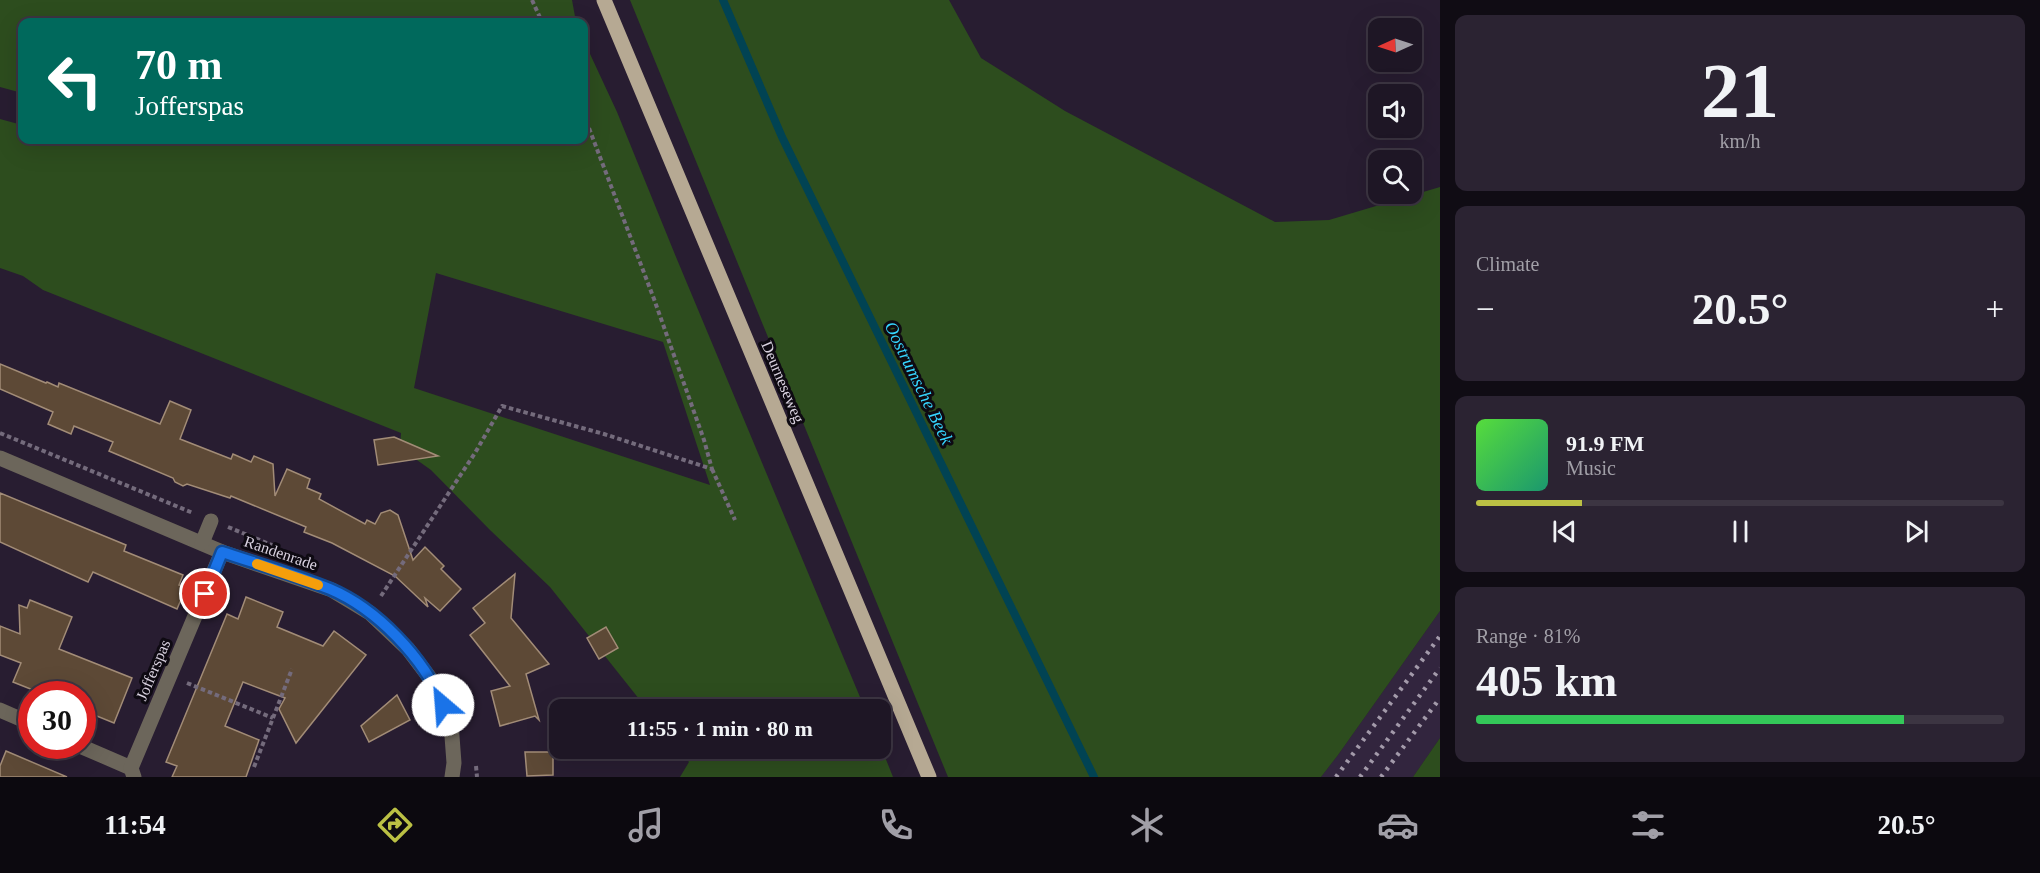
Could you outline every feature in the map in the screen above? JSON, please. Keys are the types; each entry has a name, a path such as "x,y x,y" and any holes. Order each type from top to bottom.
{"main road":[{"name":"Deurneseweg","path":"604,0 929,777"}],"street":[{"name":"Randenrade","path":"0,458 222,552 332,590 370,613 408,649 436,687 451,723 454,763 452,777"},
{"path":"202,543 211,521"},
{"name":"Jofferspas","path":"96,754 133,772 222,552"},
{"path":"0,710 18,718"}],"path":[{"path":"532,0 540,18"},
{"path":"588,125 654,298 712,469 735,520"},
{"path":"370,613 475,453 502,406 604,434 712,469"},
{"path":"254,767 292,669"},
{"path":"170,676 273,718"}],"shaded area":[{"path":"1440,611 1440,738 1413,777 1321,777 1338,755"}],"green space":[{"path":"0,0 572,0 575,18 18,18 18,92 0,87"},
{"path":"630,0 949,0 981,58 1065,111 1275,222 1329,220 1383,204 1422,204 1422,192 1440,187 1440,611 1321,777 948,777"},
{"path":"588,50 617,112 861,699 639,699 550,587 431,470 400,448 401,433 43,290 23,276 0,268 0,119 18,124 18,144 588,144","holes":["436,273 663,342 710,485 414,388"]},
{"path":"1440,738 1440,777 1413,777"},
{"path":"686,759 886,759 893,777 680,777 689,762"}],"building":[{"path":"0,364 58,387 59,383 160,424 170,401 191,410 180,439 231,459 233,454 251,462 254,456 273,464 275,496 287,469 310,479 307,488 321,494 319,499 365,524 367,520 375,524 381,513 390,510 398,515 413,560 425,547 444,566 441,569 461,589 440,611 425,598 428,607 395,576 332,543 304,532 306,527 231,496 230,498 187,484 183,486 175,482 173,478 109,451 113,442 74,426 71,434 48,424 53,412 0,389"},
{"path":"394,437 438,456 378,465 374,440"},
{"path":"0,493 126,545 124,551 183,575 179,585 186,588 177,609 93,572 88,582 0,542"},
{"path":"515,574 511,618 549,664 526,674 539,720 535,716 500,726 491,691 510,686 470,635 485,623 473,608"},
{"path":"246,597 283,612 277,627 323,646 334,631 366,655 296,743 279,709 285,698 243,682 225,726 259,740 246,777 172,777 177,766 166,762 227,614 238,619"},
{"path":"30,600 72,617 59,649 132,678 114,723 96,716 96,681 18,681 18,684 13,682 21,663 0,655 0,626 20,634 19,605 27,608"},
{"path":"606,627 618,648 599,659 587,638"},
{"path":"397,695 410,720 369,742 361,726"},
{"path":"6,751 18,756 18,759 25,759 67,777 0,777 0,766"},
{"path":"525,752 549,752 549,759 553,759 553,775 527,776"}],"waterway":[{"name":"Oostrumsche Beek","path":"723,0 782,137 1094,777"}],"railway":[{"path":"1336,777 1440,636"},
{"path":"1360,777 1440,668"},
{"path":"1381,777 1440,698"}],"slow traffic":[{"path":"257,564 318,585"}],"route":[{"path":"205,594 222,552 332,590 370,613 408,649 436,687 443,705"}]}
